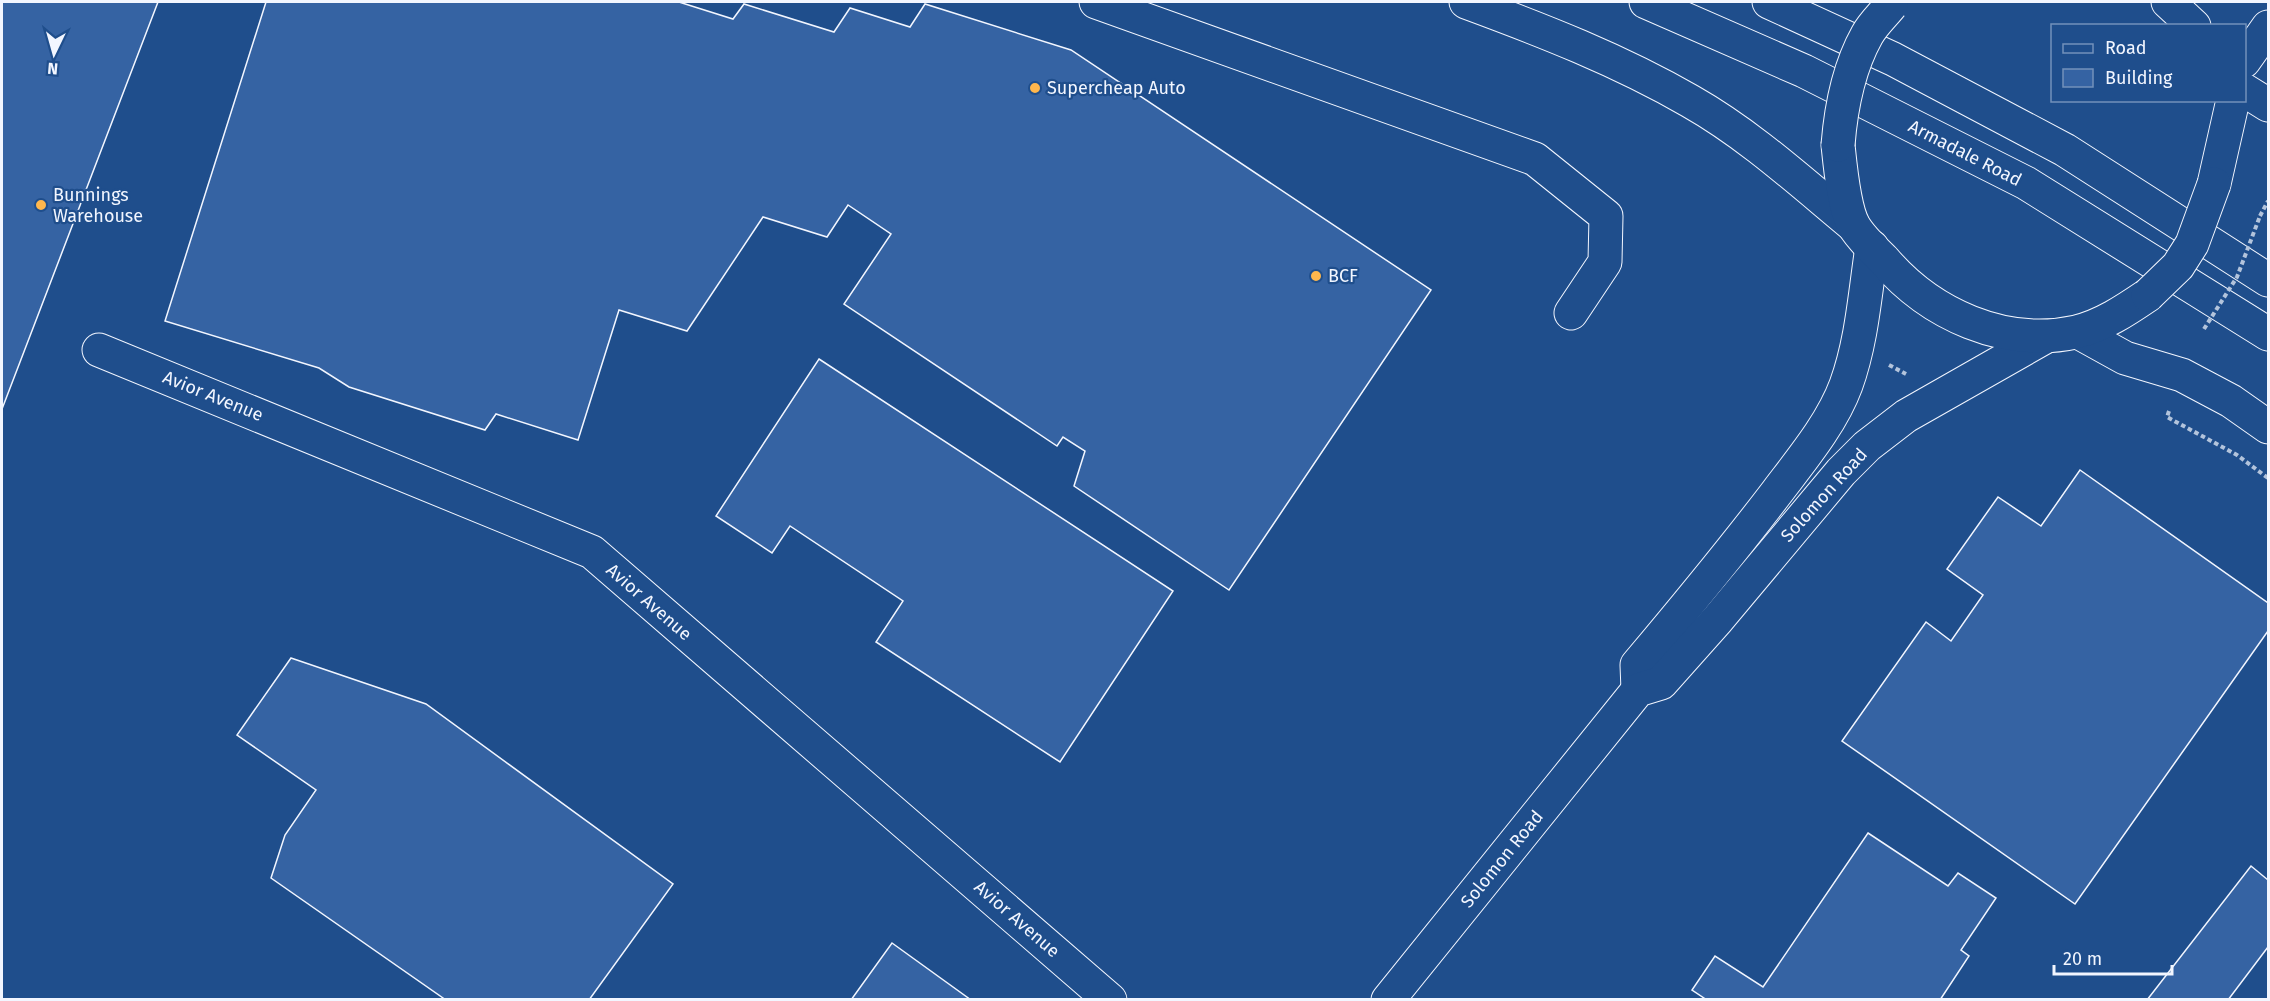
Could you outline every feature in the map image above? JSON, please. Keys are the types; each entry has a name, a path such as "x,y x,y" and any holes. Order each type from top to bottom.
{"main road":[{"path":"1096,2 1535,159 1606,216 1605,262 1571,313"},
{"path":"1466,2 1567,39 1691,101 1762,149 1862,236 1901,281 1927,301 1955,316 1992,330 2045,337 2078,332 2120,315 2148,295 2178,266 2192,244 2214,184 2233,102"},
{"name":"Armadale Road","path":"1646,2 1804,71 2026,183 2268,334"},
{"path":"1769,2 1893,59 2065,150 2268,280"},
{"path":"2168,2 2192,24"},
{"path":"1862,236 1840,169 1838,145 1840,115 1854,64 1868,34 1893,3"},
{"path":"2246,58 2268,27"},
{"path":"2246,91 2268,105"},
{"name":"Solomon Road","path":"1638,690 1637,665 1720,567 1780,488 1817,436 1845,387 1856,355 1862,236"},
{"path":"2078,332 2125,358 2182,375 2231,401 2268,427"},
{"name":"Solomon Road","path":"1388,999 1638,690 1661,683 1718,619 1841,472 1867,446 1906,416 2045,337"},
{"name":"Avior Avenue","path":"99,350 592,552 1110,999"}],"path":[{"path":"2204,329 2237,277 2268,201"},
{"path":"1882,362 1896,367 1909,379"},
{"path":"2167,417 2237,455 2268,478"}],"building":[{"name":"Bunnings Warehouse","path":"2,2 158,2 2,409"},
{"path":"266,2 679,2 733,19 744,4 834,32 850,8 910,27 925,4 1071,50 1431,290 1229,590 1074,486 1085,451 1063,437 1057,446 844,304 891,234 848,205 827,237 763,217 687,331 619,310 578,440 496,414 485,430 349,387 319,368 165,321"},
{"path":"819,359 1173,591 1060,762 876,642 903,601 790,526 772,553 716,516"},
{"path":"2080,470 2268,603 2268,631 2075,904 1842,741 1926,622 1951,641 1983,595 1947,569 1998,497 2041,526"},
{"path":"291,658 426,704 673,884 589,1000 446,1000 271,878 285,835 316,790 237,735"},
{"path":"1868,833 1948,886 1958,873 1996,898 1961,950 1969,956 1940,1000 1707,1000 1692,990 1715,956 1763,987"},
{"path":"2251,866 2268,880 2268,947 2228,1000 2147,1000"},
{"path":"892,943 971,1000 851,1000"}],"place":[{"name":"Supercheap Auto","path":"1035,88"},
{"name":"Bunnings Warehouse","path":"41,205"},
{"name":"BCF","path":"1316,276"}]}
